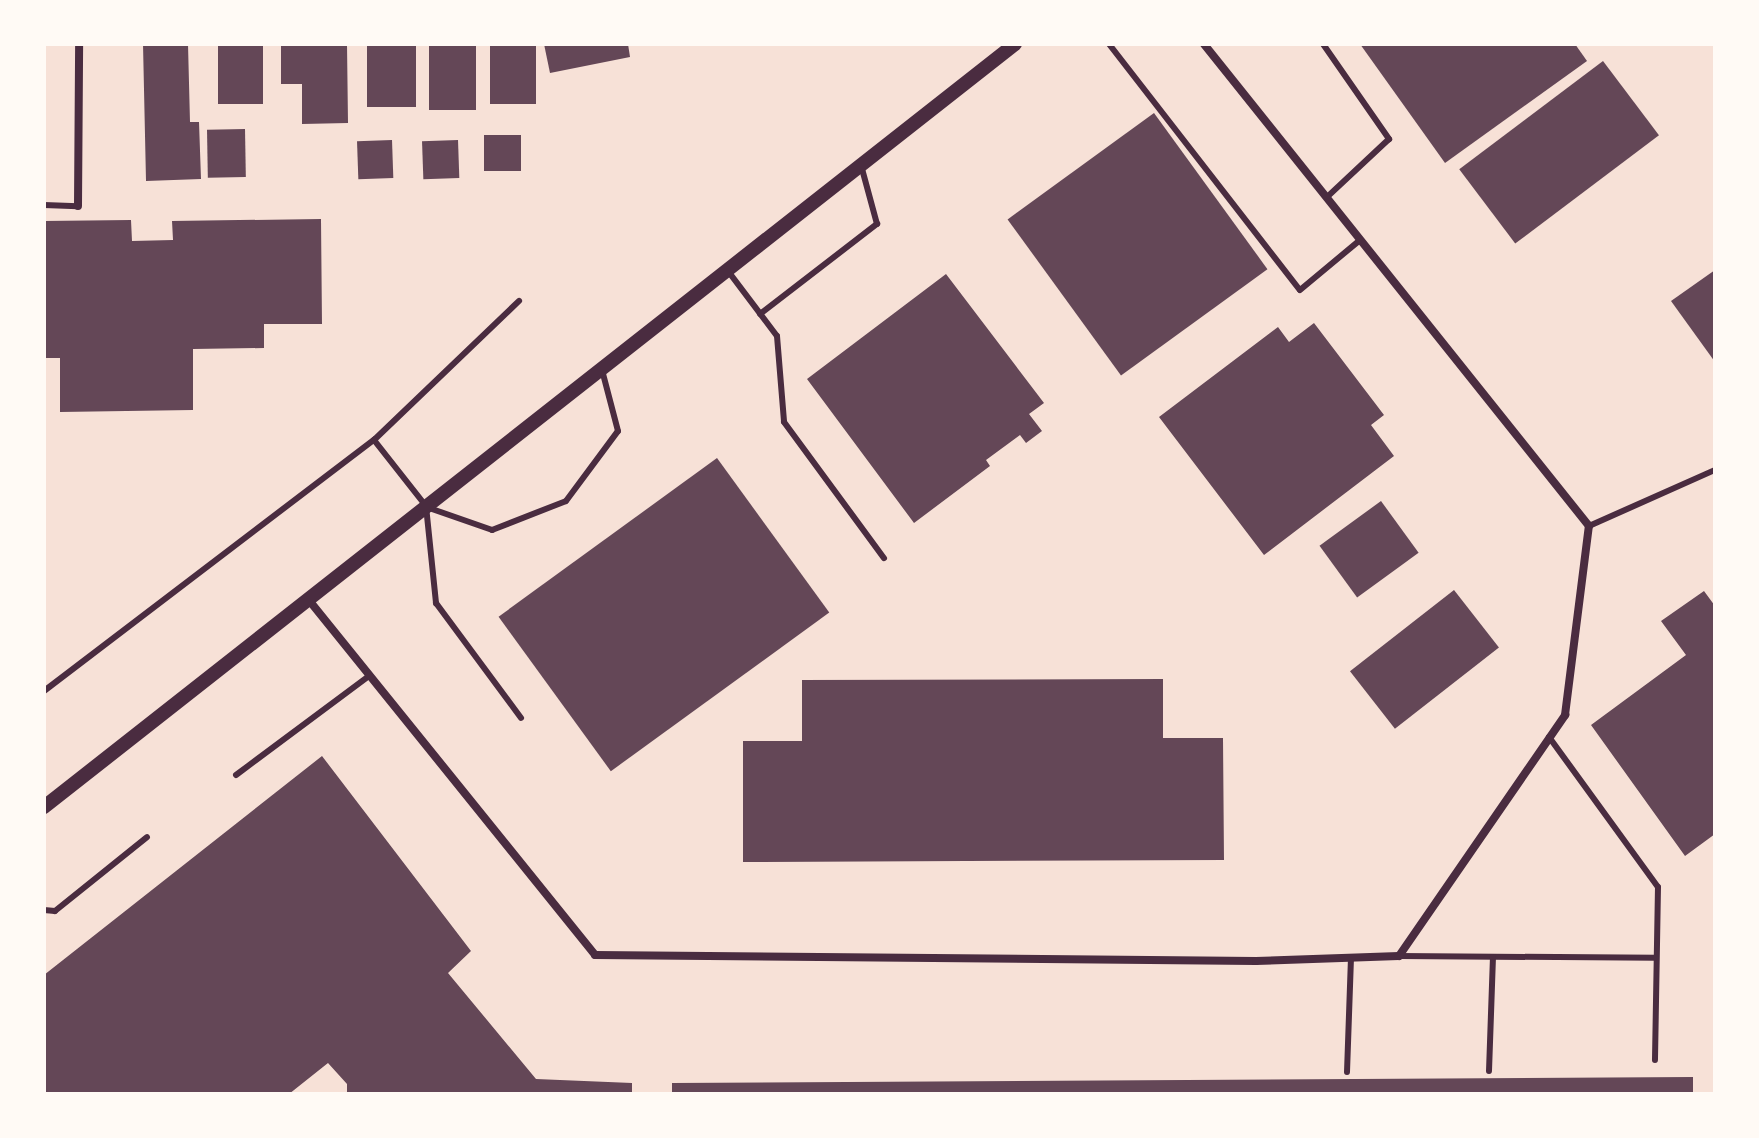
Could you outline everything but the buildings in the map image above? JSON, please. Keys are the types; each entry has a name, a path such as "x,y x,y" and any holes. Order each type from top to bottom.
{"street":[{"path":"78,206 79,44"},
{"path":"44,807 1015,44"},
{"path":"308,599 595,955 1240,961 1399,956 1565,715 1589,526 1204,44"}],"lane":[{"path":"1109,44 1300,290 1360,240"},
{"path":"1323,44 1389,139 1327,197"},
{"path":"760,314 877,224 861,165"},
{"path":"44,205 78,206"},
{"path":"727,270 777,336 784,422 884,558"},
{"path":"44,691 374,440 519,301"},
{"path":"374,440 426,506 492,530 566,501 618,431 602,368"},
{"path":"1589,526 1715,470"},
{"path":"426,506 436,603 521,718"},
{"path":"236,775 369,676"},
{"path":"1549,737 1658,887 1655,1060"},
{"path":"44,910 55,911 147,837"},
{"path":"1399,956 1656,958"},
{"path":"1489,1071 1493,957"},
{"path":"1347,1072 1351,958"}]}
